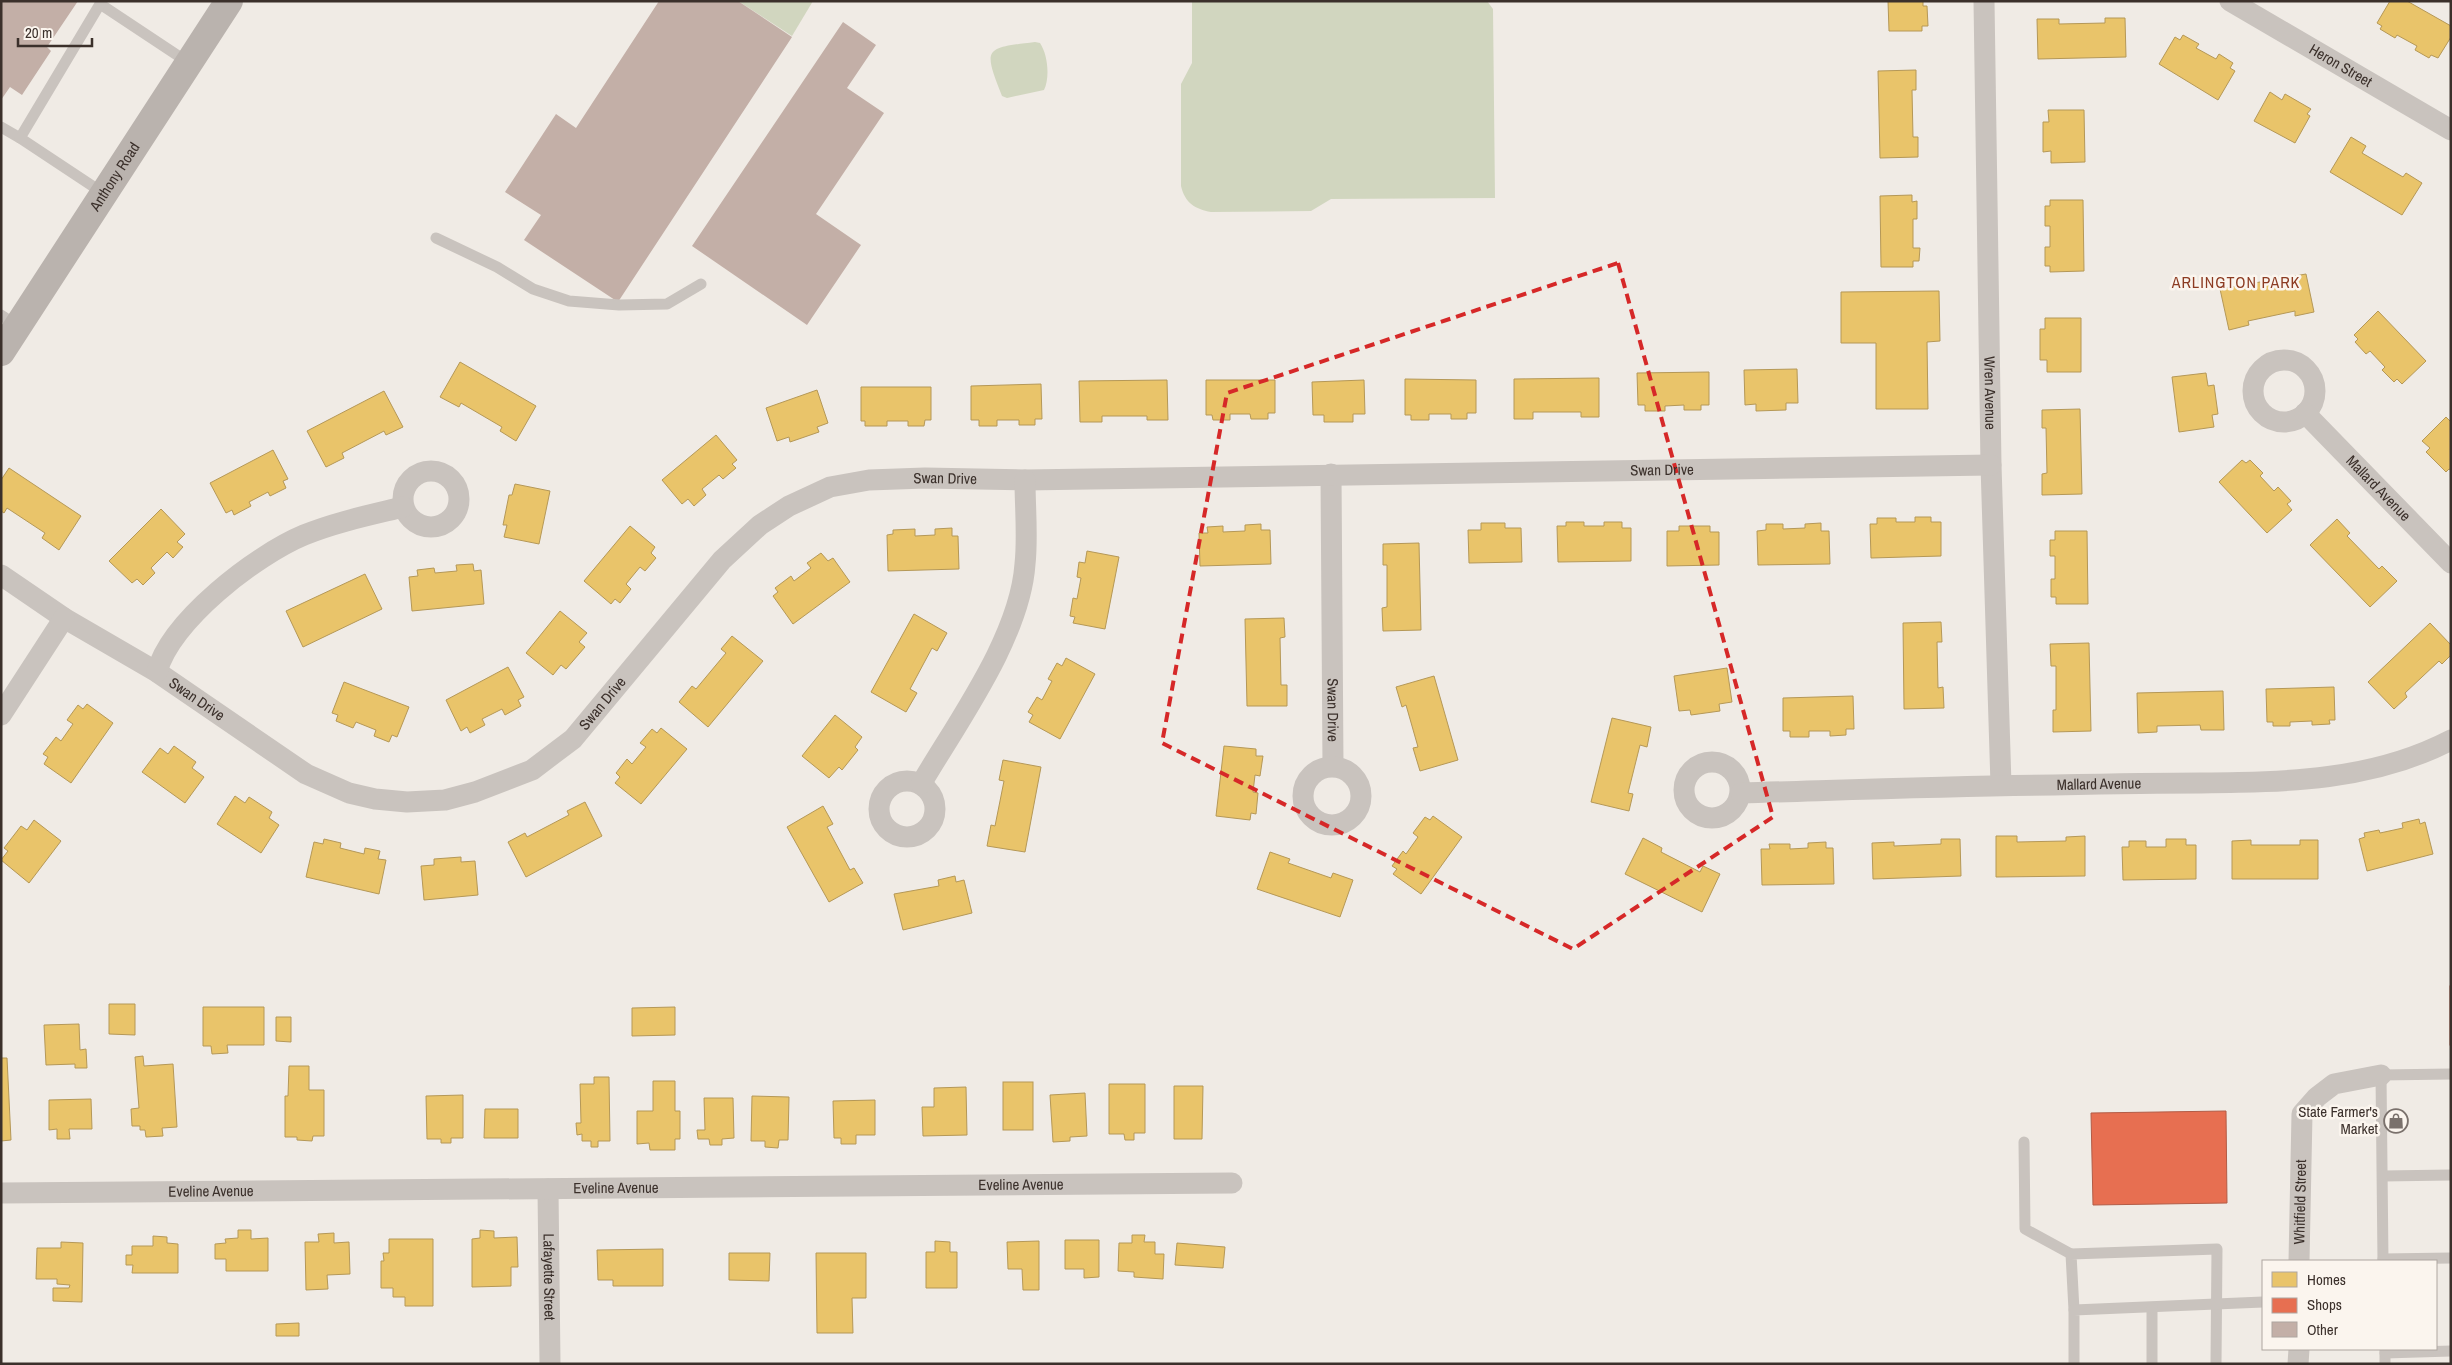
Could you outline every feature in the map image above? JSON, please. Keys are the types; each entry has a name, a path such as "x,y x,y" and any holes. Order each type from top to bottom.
{"street":[{"name":"Anthony Road","path":"1,352 10,321 103,193 229,1"},
{"name":"Wren Avenue","path":"1984,1 1991,465 2001,785"},
{"name":"Heron Street","path":"2230,1 2451,130"},
{"name":"Mallard Avenue","path":"2305,413 2451,563"},
{"name":"Swan Drive","path":"1,576 64,618 157,672 306,774 349,792 375,799 407,802 445,800 494,786 532,770 573,739 722,560 760,525 789,506 830,487 869,480 925,478 1025,480 1991,465"},
{"name":"Swan Drive","path":"1331,474 1333,766"},
{"path":"921,784 1006,638 1021,591 1026,564 1025,480"},
{"name":"Swan Drive","path":"157,672 161,656 168,645 211,596 276,549 334,524 403,507"},
{"path":"1,714 64,618"},
{"name":"Mallard Avenue","path":"1741,793 2001,785 2250,782 2323,779 2365,771 2439,747 2451,740"},
{"name":"Whitfield Street","path":"2300,1260 2302,1114 2317,1097 2334,1084 2381,1075"},
{"name":"Eveline Avenue","path":"1,1193 1232,1183"},
{"name":"Lafayette Street","path":"548,1189 550,1364"},
{"path":"2298,1350 2298,1364"}],"lane":[{"path":"20,138 101,3 189,62"},
{"path":"1,127 103,193"},
{"path":"436,238 497,267 533,289 569,300 619,305 667,304 701,284"},
{"path":"2451,1074 2381,1075 2384,1260 2451,1258"},
{"path":"2024,1142 2025,1229 2071,1254 2217,1249 2216,1364"},
{"path":"2383,1176 2451,1175"},
{"path":"2071,1254 2074,1364"},
{"path":"2074,1310 2262,1302"},
{"path":"2152,1308 2152,1364"},
{"path":"2385,1355 2451,1351"}],"highlighted area":[{"path":"1618,263 1773,817 1573,949 1162,743 1227,393"}],"green space":[{"path":"738,1 813,1 792,36"},
{"path":"1192,1 1487,1 1493,9 1495,198 1331,199 1311,211 1211,212 1196,207 1185,197 1181,186 1181,84 1192,63"},
{"path":"1040,43 1046,60 1047,79 1044,90 1007,98 1002,96 992,68 992,53 1006,46"}],"building: Homes":[{"path":"1888,1 1923,1 1923,6 1927,6 1928,26 1922,26 1922,31 1889,31"},
{"path":"2390,1 2407,1 2451,26 2451,37 2438,58 2431,55 2429,58 2415,50 2417,46 2397,35 2395,38 2380,29 2382,26 2377,23"},
{"path":"2105,18 2125,18 2126,57 2038,59 2037,19 2059,19 2059,24 2105,23"},
{"path":"2183,35 2199,44 2196,48 2216,59 2219,54 2233,63 2230,68 2235,71 2218,100 2159,64 2175,37 2180,40"},
{"path":"1916,70 1916,90 1912,90 1913,137 1918,137 1918,157 1880,158 1878,71"},
{"path":"2270,92 2282,100 2285,94 2311,109 2307,114 2310,116 2295,143 2254,121"},
{"path":"2048,110 2084,110 2085,162 2051,163 2051,151 2043,152 2043,122 2049,122"},
{"path":"2351,137 2366,146 2362,153 2403,177 2406,173 2422,183 2402,215 2330,172"},
{"path":"1912,195 1912,202 1917,201 1917,219 1913,219 1913,248 1920,248 1919,261 1913,261 1913,267 1881,267 1880,196"},
{"path":"2050,200 2083,200 2084,271 2050,272 2050,266 2045,266 2045,247 2050,247 2050,226 2045,226 2045,206 2050,206"},
{"path":"2306,274 2314,312 2295,316 2295,311 2248,321 2249,325 2229,330 2220,289"},
{"path":"1939,291 1940,341 1927,342 1928,409 1876,409 1876,343 1841,343 1841,292"},
{"path":"2378,311 2426,361 2402,384 2397,379 2394,382 2382,370 2385,367 2370,351 2366,354 2355,342 2358,339 2354,335"},
{"path":"2045,318 2081,318 2081,372 2047,372 2047,360 2040,360 2040,329 2045,329"},
{"path":"460,362 536,406 516,441 500,431 502,427 461,403 459,407 440,397"},
{"path":"1797,369 1798,403 1786,403 1786,410 1756,411 1756,404 1745,405 1744,370"},
{"path":"1709,372 1709,405 1701,405 1701,410 1684,410 1684,405 1665,406 1665,411 1645,411 1645,405 1638,405 1637,373"},
{"path":"2206,373 2208,386 2214,385 2218,414 2212,415 2214,427 2179,432 2172,377"},
{"path":"1599,378 1599,417 1581,417 1581,412 1533,412 1533,419 1514,419 1514,379"},
{"path":"1405,379 1476,380 1476,413 1467,413 1467,419 1451,419 1451,414 1429,414 1429,420 1411,420 1411,415 1405,415"},
{"path":"1167,380 1168,420 1147,420 1147,416 1102,416 1102,422 1080,422 1079,381"},
{"path":"1206,380 1275,380 1275,413 1268,413 1268,419 1251,419 1250,414 1230,414 1230,420 1213,420 1212,415 1206,415"},
{"path":"1364,380 1365,414 1353,414 1353,422 1324,422 1324,415 1313,415 1312,382"},
{"path":"1041,384 1042,419 1035,419 1035,425 1019,425 1019,420 997,420 997,426 979,426 979,420 971,420 971,386"},
{"path":"861,387 931,387 931,420 925,420 924,426 908,426 908,421 887,421 887,426 865,426 865,421 861,421"},
{"path":"817,390 828,423 817,427 819,432 790,442 789,437 777,441 766,408"},
{"path":"384,391 403,427 386,435 384,431 342,453 344,458 326,467 307,431"},
{"path":"2080,409 2082,494 2042,495 2042,474 2047,473 2046,428 2042,428 2042,410"},
{"path":"2446,417 2451,422 2451,470 2449,469 2446,472 2426,452 2430,448 2422,441"},
{"path":"716,435 737,460 732,464 736,468 723,479 719,475 702,489 706,495 694,506 688,499 682,504 662,480"},
{"path":"273,450 288,479 283,481 286,488 270,496 268,492 249,502 251,506 234,515 232,510 226,513 210,483"},
{"path":"2242,460 2246,463 2250,460 2263,473 2260,476 2274,491 2278,487 2291,501 2287,504 2292,510 2267,533 2219,482"},
{"path":"9,468 81,516 59,550 42,538 45,533 7,508 4,513 1,511 1,480"},
{"path":"515,484 550,491 539,544 504,537 507,525 503,525 509,495 512,495"},
{"path":"161,509 185,534 177,542 183,547 173,558 167,552 151,568 155,573 143,585 137,579 132,583 109,561"},
{"path":"1915,517 1931,517 1931,522 1941,522 1941,556 1871,558 1870,524 1877,524 1877,518 1896,518 1896,522 1915,522"},
{"path":"2337,519 2350,533 2347,536 2379,569 2382,566 2397,581 2370,607 2310,545"},
{"path":"1566,522 1584,522 1584,526 1604,526 1604,522 1622,522 1622,528 1631,528 1631,561 1558,562 1557,526 1566,526"},
{"path":"1481,523 1505,523 1505,528 1521,528 1522,562 1469,563 1468,530 1481,530"},
{"path":"1821,523 1821,531 1829,531 1830,564 1758,565 1757,531 1766,530 1766,524 1783,524 1783,529 1805,528 1805,524"},
{"path":"1261,524 1261,530 1270,530 1271,564 1200,566 1199,533 1208,533 1207,527 1223,526 1223,532 1245,531 1245,525"},
{"path":"630,526 655,547 651,553 656,558 645,571 640,567 626,584 631,589 620,603 615,599 611,604 584,581"},
{"path":"1679,526 1710,526 1710,532 1719,532 1719,565 1667,566 1667,531 1679,531"},
{"path":"952,528 952,536 958,536 959,569 888,571 887,535 893,534 893,530 915,529 915,536 935,535 935,529"},
{"path":"2055,531 2087,531 2088,604 2056,604 2056,597 2051,597 2051,579 2055,579 2055,556 2050,556 2050,540 2055,540"},
{"path":"1419,543 1421,630 1383,631 1382,608 1387,607 1387,565 1383,565 1383,544"},
{"path":"1087,551 1119,557 1105,629 1073,623 1075,617 1070,616 1073,598 1077,599 1081,578 1077,577 1079,562 1085,563"},
{"path":"821,553 828,561 833,558 850,582 793,624 773,596 778,592 775,588 791,576 794,581 811,568 807,563"},
{"path":"473,564 474,571 481,570 484,604 412,611 409,577 418,576 417,570 434,568 435,573 457,571 456,565"},
{"path":"365,574 382,609 303,647 286,611"},
{"path":"560,611 587,633 579,642 585,647 566,669 561,665 553,675 526,653"},
{"path":"914,614 947,633 937,651 932,648 910,689 917,693 906,712 871,692"},
{"path":"1284,618 1285,637 1280,638 1281,685 1287,685 1287,706 1247,706 1245,619"},
{"path":"1941,622 1942,642 1937,642 1938,688 1943,687 1944,708 1904,709 1903,623"},
{"path":"2430,623 2451,645 2451,655 2442,664 2439,661 2405,693 2407,697 2394,709 2368,682"},
{"path":"732,636 763,661 708,727 679,702 692,686 696,689 726,653 721,649"},
{"path":"2089,643 2091,731 2053,732 2053,710 2056,710 2056,666 2051,666 2050,644"},
{"path":"1066,658 1095,674 1060,739 1029,722 1033,715 1028,712 1037,697 1042,700 1052,681 1048,679 1057,663 1062,666"},
{"path":"508,667 524,697 518,700 521,706 505,715 502,709 482,719 485,725 470,733 467,727 461,731 446,700"},
{"path":"1727,668 1732,702 1719,704 1720,711 1691,715 1690,710 1679,711 1674,676"},
{"path":"1434,676 1458,760 1420,771 1413,748 1418,747 1406,705 1402,707 1396,687"},
{"path":"344,682 409,707 397,737 392,735 389,742 374,736 376,730 356,722 353,728 336,721 338,715 332,713"},
{"path":"2334,687 2335,720 2329,720 2330,724 2312,725 2312,721 2290,722 2290,726 2273,726 2273,722 2267,722 2266,689"},
{"path":"2223,691 2224,730 2201,730 2200,725 2157,726 2157,732 2138,733 2137,693"},
{"path":"1853,696 1854,729 1846,729 1846,735 1830,736 1830,731 1809,731 1809,737 1790,737 1790,731 1783,731 1783,698"},
{"path":"87,704 113,723 71,783 44,764 48,757 43,754 56,737 61,741 73,724 67,720 78,705 83,709"},
{"path":"835,715 862,737 855,747 858,750 842,770 839,767 829,778 802,756"},
{"path":"1612,718 1651,727 1647,747 1640,745 1628,793 1633,794 1629,811 1591,802"},
{"path":"661,728 687,749 641,804 615,783 620,777 616,773 627,759 632,764 646,747 640,743 652,729 657,733"},
{"path":"174,746 196,762 192,768 204,777 185,803 142,772 160,748 168,754"},
{"path":"1224,746 1256,749 1256,756 1263,756 1260,776 1255,775 1253,792 1258,793 1256,814 1251,813 1250,820 1216,816"},
{"path":"1003,760 1041,767 1025,852 987,846 991,825 995,826 1004,781 999,780"},
{"path":"235,796 245,803 249,797 272,812 269,818 279,825 261,853 217,824"},
{"path":"585,802 602,836 526,877 508,842 525,833 527,837 569,815 567,811"},
{"path":"823,806 833,824 827,827 850,870 854,868 863,883 829,902 787,827"},
{"path":"1433,816 1462,837 1421,894 1393,874 1397,869 1392,866 1403,851 1406,854 1418,837 1413,833 1425,817 1430,820"},
{"path":"2419,819 2420,824 2425,822 2433,854 2367,871 2359,839 2365,837 2364,833 2379,830 2380,833 2403,828 2402,823"},
{"path":"34,820 61,841 29,883 1,860 8,851 4,848 21,826 27,830"},
{"path":"1996,836 2017,836 2017,842 2066,841 2066,837 2085,836 2085,876 1996,877"},
{"path":"1643,838 1662,848 1661,852 1700,872 1703,866 1720,874 1702,912 1625,874"},
{"path":"324,839 341,843 340,848 364,854 365,848 380,851 378,859 386,860 379,894 306,877 314,842 323,844"},
{"path":"1941,839 1960,839 1961,876 1873,879 1872,843 1894,842 1894,846 1941,844"},
{"path":"2166,839 2186,839 2186,845 2196,845 2196,879 2123,880 2122,847 2129,847 2129,841 2146,841 2146,847 2166,847"},
{"path":"2251,840 2251,845 2300,845 2300,840 2318,840 2318,879 2232,879 2232,841"},
{"path":"1826,842 1826,848 1833,848 1834,884 1762,885 1761,849 1770,849 1769,844 1790,844 1790,849 1808,848 1808,843"},
{"path":"1270,852 1290,859 1288,863 1331,878 1333,873 1353,880 1340,917 1257,889"},
{"path":"461,857 461,862 475,861 478,895 424,900 421,866 434,865 434,859"},
{"path":"955,876 956,882 964,880 972,913 903,930 894,894 939,886 938,880"},
{"path":"109,1004 135,1004 135,1035 109,1034"},
{"path":"203,1007 264,1007 264,1045 227,1045 228,1053 212,1054 211,1046 203,1046"},
{"path":"675,1007 675,1035 632,1036 632,1008"},
{"path":"276,1017 291,1017 291,1042 276,1041"},
{"path":"79,1024 80,1050 86,1049 87,1068 75,1068 75,1064 46,1065 44,1025"},
{"path":"143,1056 144,1066 173,1064 177,1127 162,1128 163,1136 146,1137 145,1130 140,1130 140,1126 132,1126 131,1109 139,1108 135,1057"},
{"path":"1,1058 7,1058 11,1140 1,1141"},
{"path":"289,1066 309,1066 309,1090 324,1090 324,1136 313,1136 312,1141 297,1140 297,1137 285,1137 285,1096 288,1096"},
{"path":"594,1077 609,1077 610,1141 598,1141 598,1147 591,1147 591,1141 582,1141 582,1134 577,1135 576,1123 581,1123 580,1084 594,1084"},
{"path":"653,1081 675,1081 675,1111 680,1111 680,1139 675,1139 675,1150 650,1150 649,1143 637,1144 637,1111 653,1111"},
{"path":"1003,1082 1033,1082 1033,1130 1003,1130"},
{"path":"1109,1084 1145,1084 1145,1133 1134,1133 1134,1140 1125,1140 1124,1134 1109,1134"},
{"path":"1174,1086 1203,1086 1202,1139 1174,1139"},
{"path":"966,1087 967,1135 923,1136 922,1107 934,1107 934,1088"},
{"path":"1085,1093 1087,1136 1070,1137 1070,1141 1053,1142 1050,1095"},
{"path":"463,1095 463,1138 451,1138 451,1143 441,1143 441,1139 427,1139 426,1096"},
{"path":"752,1096 789,1097 788,1140 779,1140 778,1148 765,1147 765,1141 751,1141"},
{"path":"704,1098 733,1098 734,1138 722,1139 722,1145 710,1145 709,1139 698,1139 697,1130 705,1130"},
{"path":"91,1099 92,1129 69,1129 70,1139 57,1139 57,1129 49,1130 49,1100"},
{"path":"875,1100 875,1135 856,1135 856,1144 841,1144 841,1138 834,1138 833,1101"},
{"path":"485,1109 518,1109 518,1138 484,1138"},
{"path":"238,1230 251,1230 251,1239 268,1238 268,1271 226,1271 226,1259 215,1259 215,1244 226,1243 225,1239 238,1238"},
{"path":"480,1230 494,1231 494,1238 517,1237 518,1267 511,1267 511,1286 472,1287 472,1239 480,1238"},
{"path":"334,1233 334,1243 349,1242 350,1274 327,1275 328,1289 306,1290 305,1242 319,1242 318,1234"},
{"path":"1132,1235 1145,1235 1144,1242 1155,1242 1155,1254 1164,1254 1163,1279 1134,1277 1134,1272 1118,1271 1119,1243 1132,1243"},
{"path":"153,1236 167,1237 167,1243 178,1244 178,1273 132,1273 133,1265 126,1265 126,1255 132,1255 132,1246 153,1246"},
{"path":"389,1239 433,1239 433,1306 405,1306 405,1297 393,1297 393,1288 381,1288 381,1261 384,1261 383,1253 389,1253"},
{"path":"1065,1240 1099,1240 1099,1277 1084,1278 1084,1269 1065,1269"},
{"path":"935,1241 950,1242 950,1252 957,1252 957,1288 926,1288 926,1252 935,1252"},
{"path":"1039,1241 1039,1290 1023,1290 1022,1269 1008,1269 1007,1242"},
{"path":"61,1242 83,1243 82,1302 53,1301 53,1288 69,1288 70,1285 57,1284 57,1279 36,1279 37,1248 61,1248"},
{"path":"1177,1243 1225,1247 1223,1268 1175,1265"},
{"path":"663,1249 663,1286 613,1286 613,1280 598,1280 597,1250"},
{"path":"729,1253 770,1253 769,1281 729,1280"},
{"path":"816,1253 866,1253 866,1298 852,1298 853,1333 817,1333"},
{"path":"299,1323 299,1336 276,1336 276,1324"}],"building: Shops":[{"path":"2451,986 2451,1045 2450,1045"},
{"path":"2226,1111 2227,1203 2093,1205 2091,1113"}],"building: Other":[{"path":"1,1 78,1 47,47 51,51 22,95 10,87 1,100"},
{"path":"659,1 738,1 792,37 618,302 524,240 541,215 505,192 556,114 576,128"},
{"path":"843,22 876,45 847,88 884,113 816,214 861,245 807,325 692,246"}],"place":[{"name":"State Farmer's Market","path":"2396,1121"}],"district":[{"name":"ARLINGTON PARK","path":"2236,282"}]}
